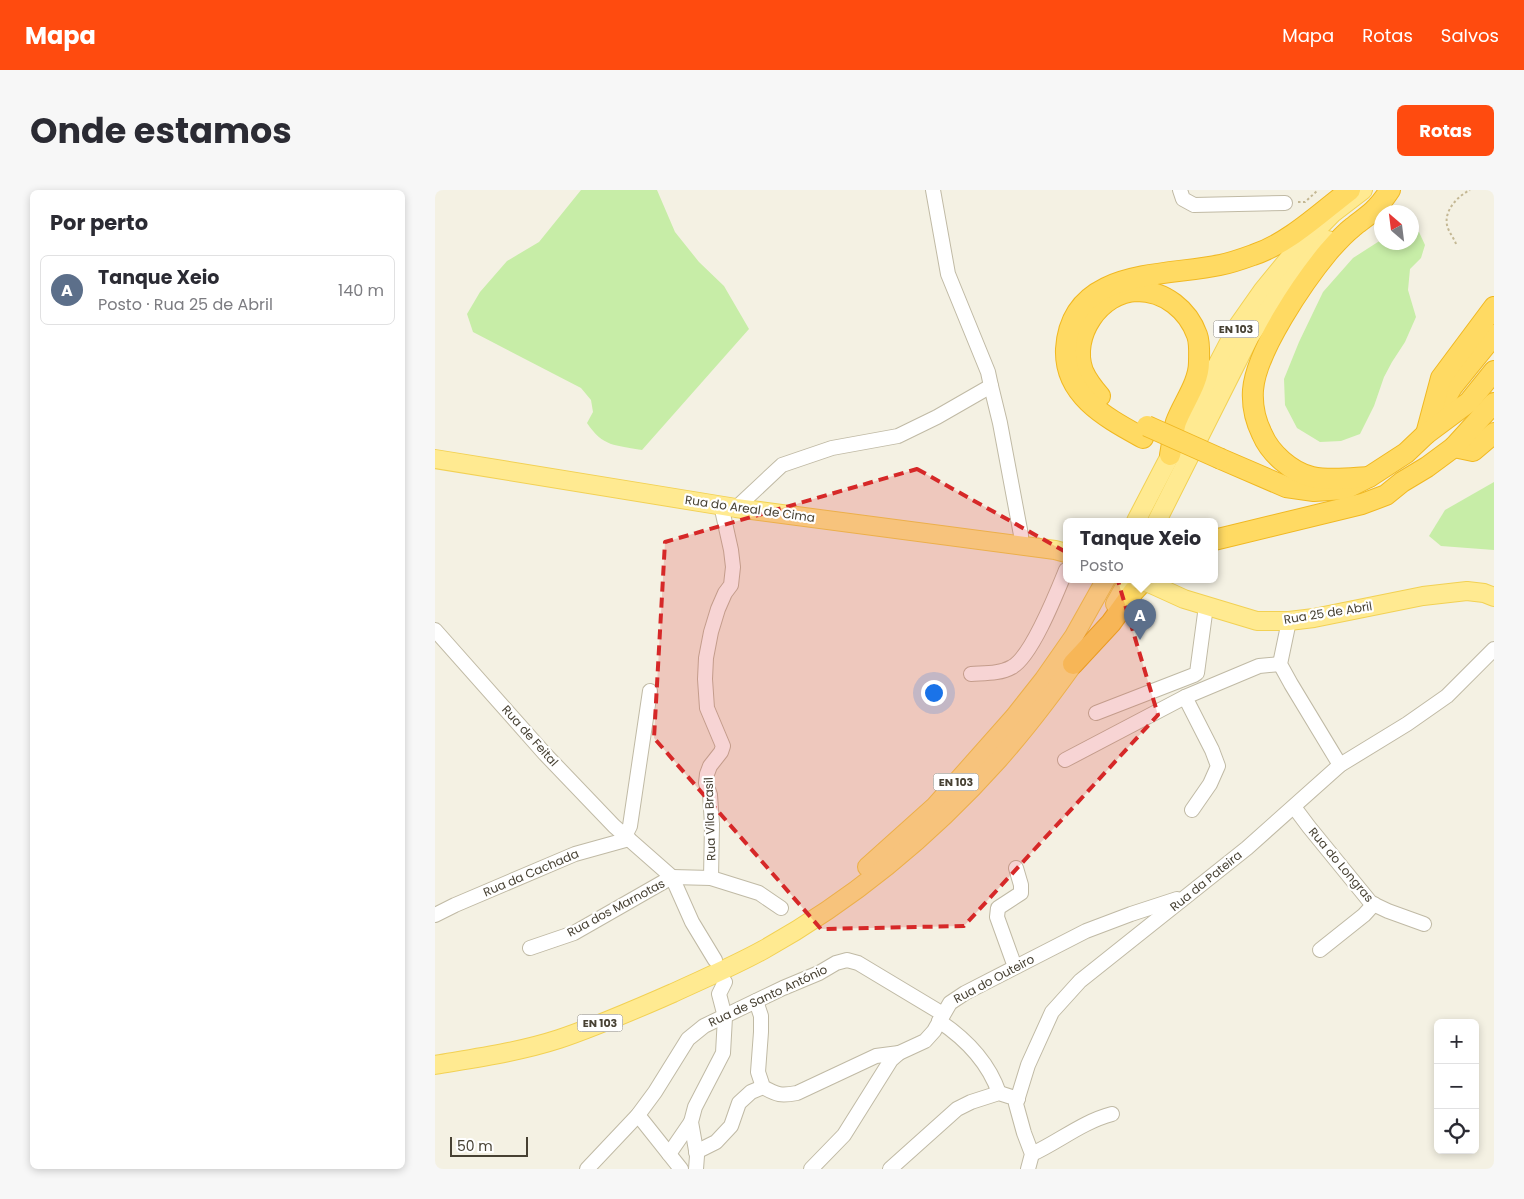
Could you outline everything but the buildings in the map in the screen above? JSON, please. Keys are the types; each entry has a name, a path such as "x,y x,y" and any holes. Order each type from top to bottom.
{"highway":[{"path":"1350,190 1276,245 1253,255 1220,265 1132,278 1110,284 1091,297 1076,314 1067,333 1066,356 1069,374 1078,392 1093,407 1115,422 1145,432 1218,464 1279,496 1314,502 1361,497 1402,482"},
{"path":"1369,477 1312,477 1295,470 1277,455 1266,442 1258,425 1253,407 1253,388 1257,370 1274,333 1307,281 1329,250 1351,228 1376,209 1389,190"},
{"path":"1145,432 1102,399 1089,384 1083,369 1081,352 1082,338 1088,322 1100,308 1115,297 1136,291 1155,293 1173,302 1188,316 1198,337 1199,364 1195,379 1176,423 1170,456"},
{"path":"1426,434 1441,378 1494,307"},
{"path":"1426,434 1452,387 1494,335"},
{"path":"1426,434 1494,350"},
{"path":"1218,464 1286,487 1314,491 1345,489 1369,477 1406,453 1426,434 1469,402 1494,371"},
{"path":"1454,447 1456,431 1494,387"},
{"path":"1218,539 1362,504 1386,496 1402,482 1427,467 1454,447 1494,403"},
{"path":"1454,447 1470,446 1494,421"},
{"path":"1454,447 1473,451 1494,433"},
{"path":"1073,664 1111,623 1141,583"}],"main road":[{"name":"EN 103","path":"1137,518 1237,327 1263,290 1290,257 1333,213 1363,190"},
{"name":"EN 103","path":"1159,518 1250,336 1275,300 1301,268 1344,223 1389,190"},
{"name":"Rua do Areal de Cima","path":"435,459 728,506 1063,552"},
{"name":"EN 103","path":"697,982 760,945 815,906 868,866 935,806 1014,717 1044,679 1074,636 1104,583"},
{"name":"EN 103","path":"435,1065 499,1054 559,1039 633,1010 762,951 822,913 874,876 943,817 999,759 1044,705 1119,599 1127,583"},
{"name":"Rua 25 de Abril","path":"1150,583 1184,599 1257,622 1314,618 1423,596 1467,591 1484,593 1494,597"}],"street":[{"path":"933,190 948,274 991,386 1000,423 1021,535 1021,547"},
{"path":"1180,190 1183,199 1194,205 1285,203"},
{"path":"728,506 782,464 832,448 898,436 937,417 991,386"},
{"name":"Rua Vila Brasil","path":"711,878 712,824 710,795 706,783 710,766 721,752 723,746 707,708 705,679 706,658 711,632 725,592 731,585 733,567 728,506"},
{"path":"971,674 999,672 1012,668 1022,660 1045,620 1063,577"},
{"path":"1096,713 1195,675 1197,673 1206,606"},
{"path":"1289,621 1281,664 1340,765"},
{"name":"Rua de Feital","path":"435,630 545,754 627,837"},
{"name":"Rua da Pateira","path":"1033,1154 1024,1133 1016,1104 1028,1065 1052,1012 1080,981 1247,848 1340,765 1407,724 1447,696 1494,649"},
{"path":"1065,760 1185,697 1259,666 1281,664"},
{"path":"650,690 627,837 672,878 692,922 715,960"},
{"path":"1185,697 1218,766 1210,784 1192,810"},
{"name":"Rua do Longras","path":"1294,807 1371,903 1424,924"},
{"name":"Rua da Cachada","path":"435,916 455,905 575,854 627,837"},
{"path":"1015,967 997,917 998,908 1021,893 1021,885 1016,868"},
{"path":"672,878 711,878 759,893 781,908"},
{"name":"Rua dos Marnotas","path":"530,948 573,933 672,878"},
{"name":"Rua do Outeiro","path":"811,1169 844,1135 891,1060 899,1052 925,1041 934,1031 950,1003 1086,931 1187,896"},
{"path":"1320,950 1364,915 1374,904"},
{"name":"Rua de Santo António","path":"587,1169 639,1115 688,1039 704,1026 819,973 836,963 847,960 858,963 883,976 941,1018"},
{"path":"669,1154 691,1122 695,1107 723,1053 725,1017 719,994 725,982"},
{"path":"756,1001 761,1016 758,1072 763,1087"},
{"path":"941,1018 970,1045 993,1078 999,1093"},
{"path":"696,1152 716,1142 731,1126 739,1103 751,1092 763,1087 784,1096 797,1093 876,1056 899,1052"},
{"path":"890,1169 957,1109 971,1102 999,1093 1018,1098"},
{"path":"1028,1169 1033,1154 1096,1118 1112,1114"},
{"path":"639,1115 681,1169"},
{"path":"691,1122 696,1152 696,1169"}],"path":[{"path":"1285,203 1305,202 1318,190"},
{"path":"1456,244 1447,224 1449,209 1462,194 1470,190"}],"highlighted area":[{"path":"917,469 1118,581 1158,715 964,926 821,929 654,738 665,542"}],"green space":[{"path":"581,190 657,190 675,232 699,262 724,286 749,329 642,450 617,446 604,441 587,423 593,412 591,400 581,388 473,332 467,314 480,292 507,261 539,242"},
{"path":"1419,232 1425,245 1421,258 1410,269 1408,290 1416,317 1405,342 1384,377 1374,406 1360,434 1341,441 1320,442 1297,428 1285,405 1284,379 1323,292 1353,258 1374,244 1374,250 1419,250"},
{"path":"1494,482 1494,550 1441,546 1429,536 1445,510"}],"place":[{"name":"Tanque Xeio","path":"1140,640"}]}
